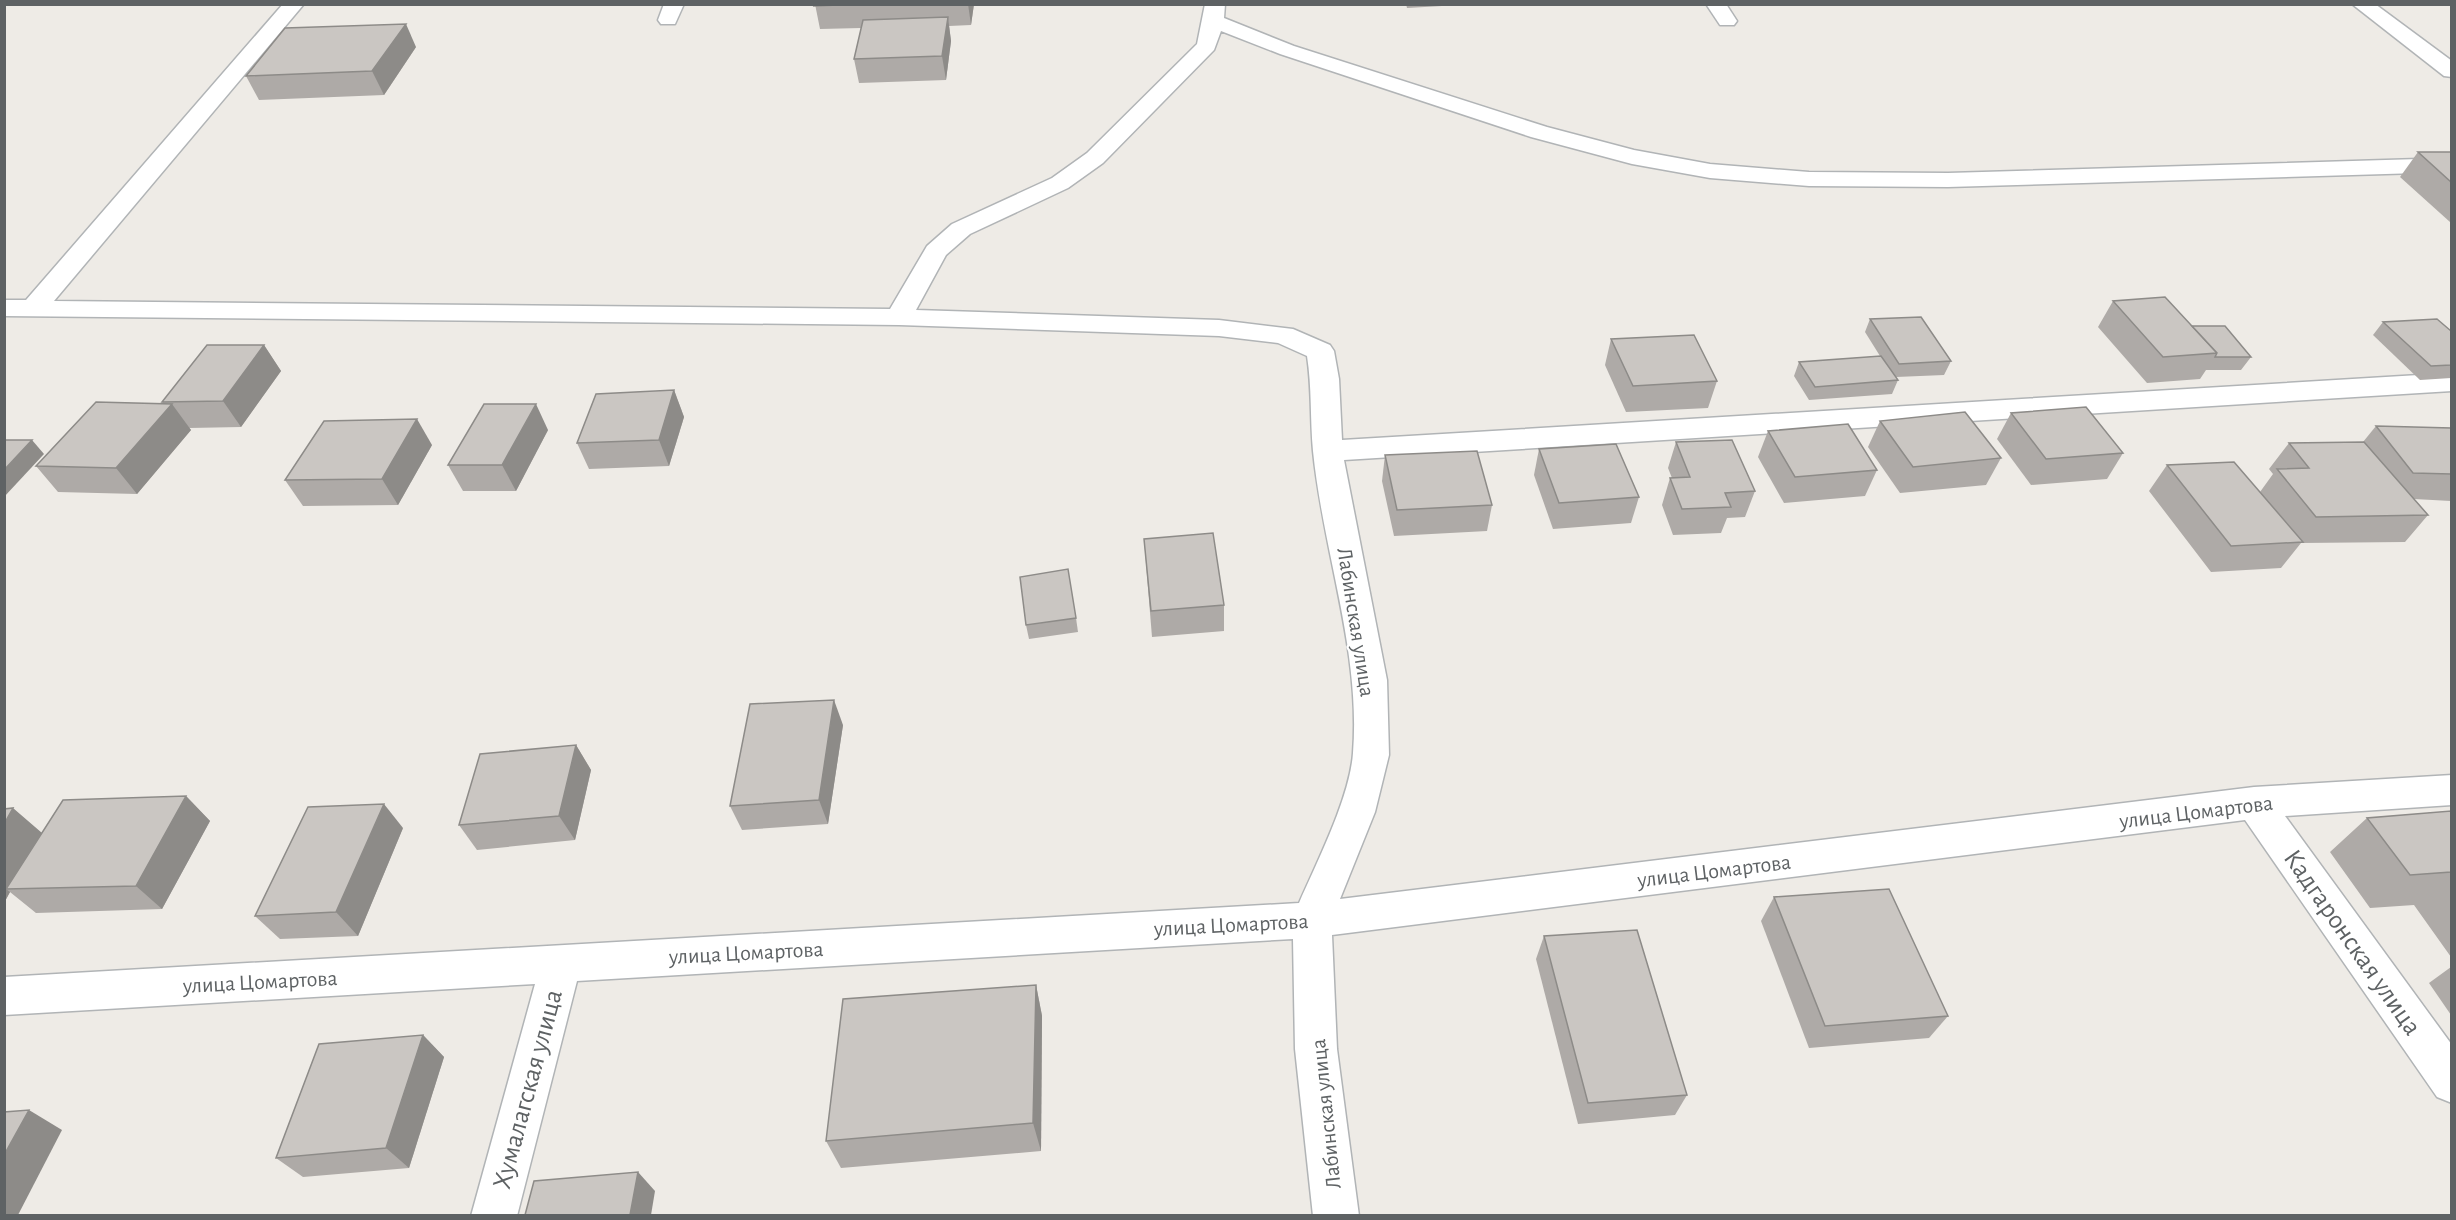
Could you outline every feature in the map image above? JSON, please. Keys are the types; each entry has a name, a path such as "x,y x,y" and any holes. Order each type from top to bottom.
{"street":[{"path":"33,309 294,4"},
{"path":"2362,4 2451,71"},
{"path":"4,308 899,317 936,251 961,229 1060,183 1095,158 1207,46 1215,13 1287,50 1539,132 1632,157 1710,171 1809,179 1948,180 2451,165"},
{"name":"Лабинская улица","path":"899,317 1219,328 1283,335 1320,351 1325,379 1328,451 1370,680 1371,755 1356,812 1312,920 1316,1049 1336,1215"},
{"path":"1328,451 2451,382"},
{"name":"улица Цомартова","path":"4,996 1312,920 2254,803 2451,790"},
{"name":"Кадгаронская улица","path":"2254,803 2451,1082"},
{"name":"Хумалагская улица","path":"494,1215 561,963"}],"building":[{"path":"815,4 866,4 814,6"},
{"path":"948,17 942,56 854,59 863,20"},
{"path":"406,24 372,71 246,76 285,28"},
{"path":"2418,152 2451,152 2451,182"},
{"path":"2165,297 2217,353 2163,357 2113,301"},
{"path":"1921,317 1951,361 1899,364 1870,319"},
{"path":"2437,319 2451,331 2451,365 2431,366 2383,322"},
{"path":"2192,326 2225,326 2251,357 2215,357 2217,353"},
{"path":"1694,335 1717,381 1633,386 1611,339"},
{"path":"207,345 264,345 223,401 162,402"},
{"path":"1881,356 1898,380 1815,387 1799,362"},
{"path":"674,390 659,440 577,443 596,394"},
{"path":"96,402 172,404 116,468 36,466"},
{"path":"484,404 536,404 502,465 448,465"},
{"path":"2086,407 2123,453 2046,459 2011,413"},
{"path":"1965,412 2001,458 1913,467 1880,421"},
{"path":"417,419 382,479 285,480 324,421"},
{"path":"1848,424 1877,470 1795,477 1768,431"},
{"path":"2376,426 2451,428 2451,474 2413,473"},
{"path":"4,440 32,440 4,470"},
{"path":"1732,440 1755,491 1725,493 1731,507 1682,509 1670,478 1690,477 1676,442"},
{"path":"2364,442 2428,515 2316,517 2277,469 2309,468 2289,443"},
{"path":"1616,444 1639,497 1559,503 1539,449"},
{"path":"1477,451 1492,505 1397,510 1385,455"},
{"path":"2234,462 2303,542 2231,546 2167,465"},
{"path":"1213,533 1224,605 1151,611 1144,539"},
{"path":"1068,569 1076,618 1026,625 1020,577"},
{"path":"834,700 819,800 730,806 750,704"},
{"path":"576,745 559,816 459,825 480,754"},
{"path":"186,796 136,886 6,889 63,800"},
{"path":"384,804 336,912 255,916 308,807"},
{"path":"13,808 4,824 4,809"},
{"path":"2451,811 2451,872 2410,875 2367,818"},
{"path":"1889,889 1948,1016 1825,1026 1774,897"},
{"path":"1637,930 1687,1095 1588,1103 1544,936"},
{"path":"1036,985 1033,1123 826,1141 843,999"},
{"path":"423,1035 386,1148 276,1158 319,1044"},
{"path":"29,1110 4,1155 4,1112"},
{"path":"638,1172 630,1215 525,1215 534,1181"}]}
